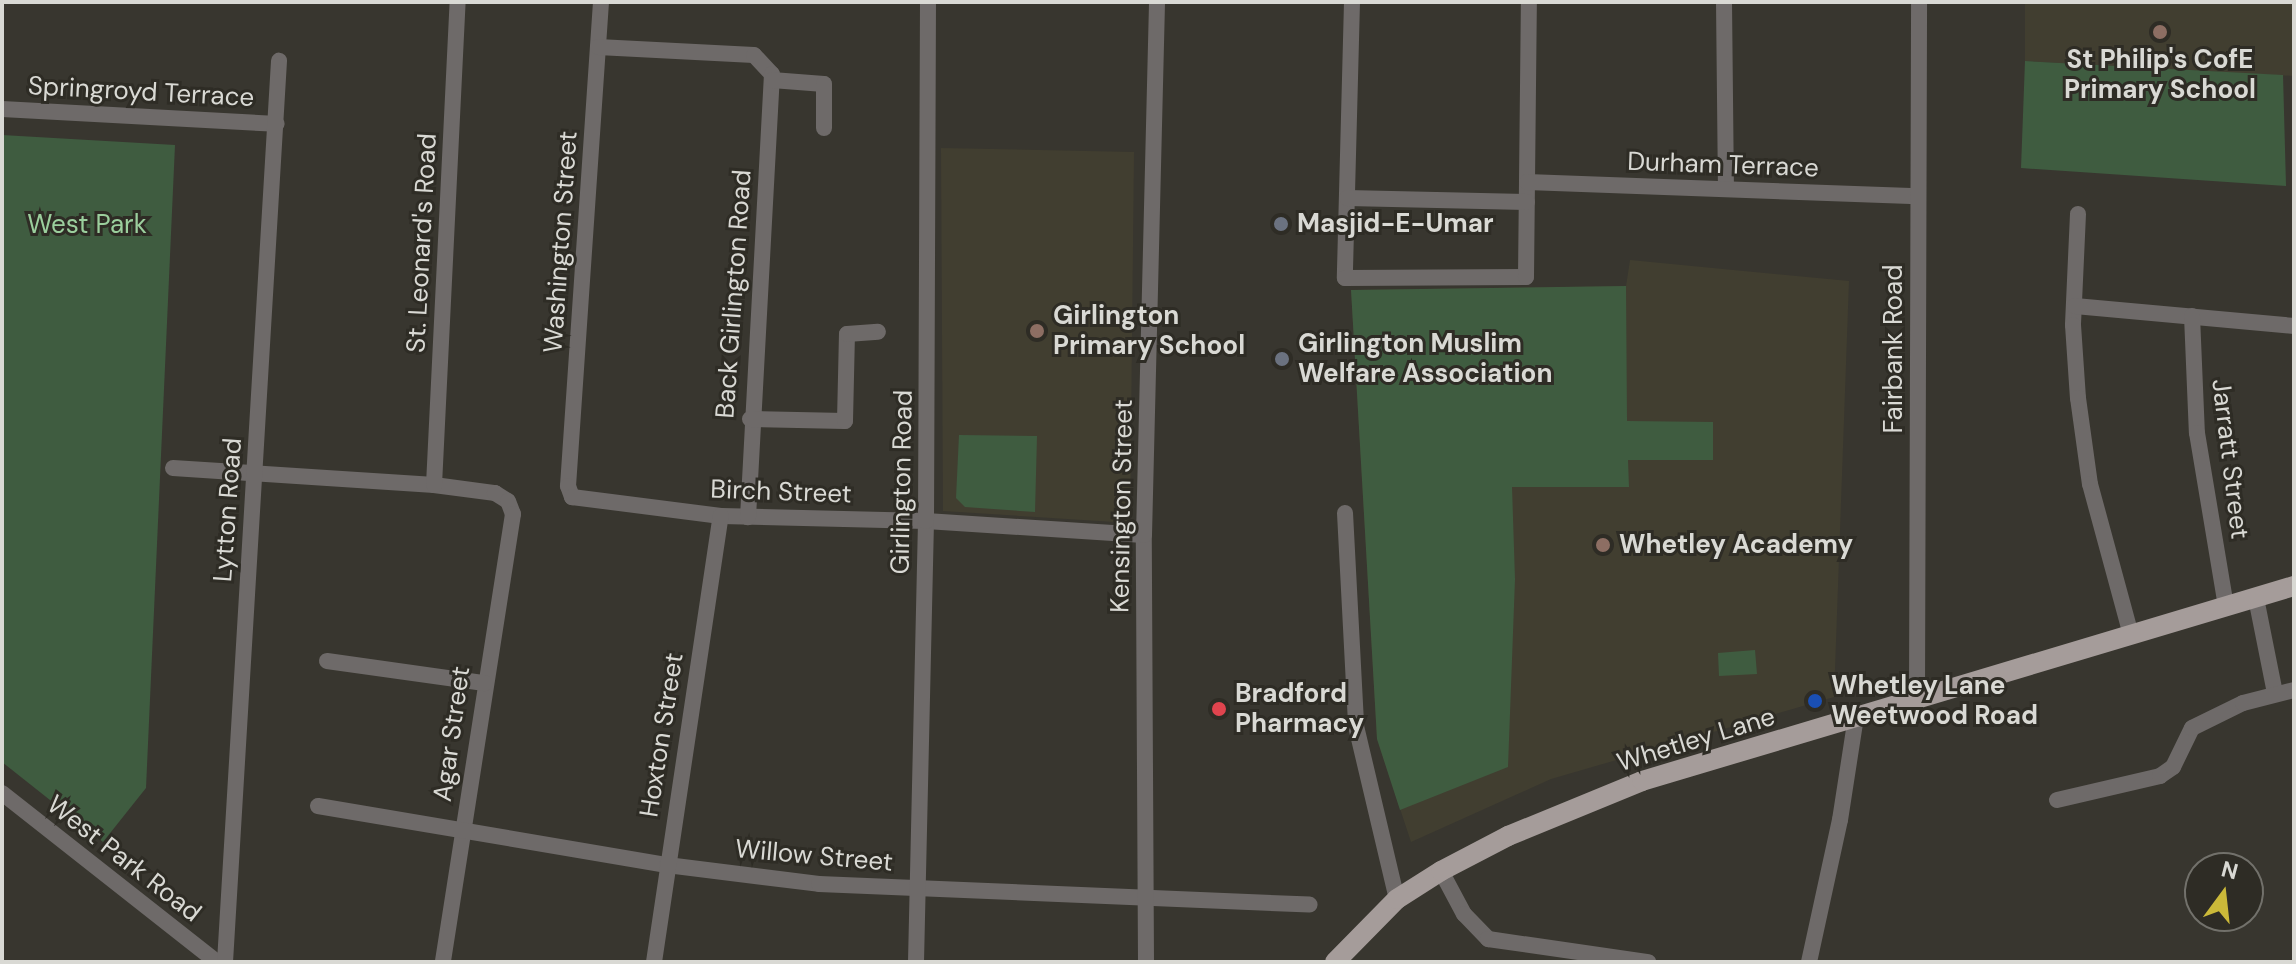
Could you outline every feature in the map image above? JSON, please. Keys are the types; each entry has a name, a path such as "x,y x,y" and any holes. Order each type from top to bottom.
{"main road":[{"name":"Whetley Lane","path":"1335,962 1397,899 1441,871 1508,836 1642,781 1917,696 2294,586"}],"street":[{"name":"St. Leonard's Road","path":"434,485 458,2"},
{"name":"Washington Street","path":"568,486 601,2"},
{"name":"Girlington Road","path":"916,962 926,521 928,2"},
{"name":"Kensington Street","path":"1146,962 1144,535 1157,2"},
{"path":"1352,2 1345,278 1526,277 1529,2"},
{"path":"1724,2 1726,189"},
{"name":"Fairbank Road","path":"1917,696 1919,2"},
{"path":"598,47 754,55 772,77 824,84 824,128"},
{"name":"Lytton Road","path":"225,962 279,61"},
{"name":"Back Girlington Road","path":"748,517 750,419 772,77"},
{"name":"Springroyd Terrace","path":"2,109 277,124"},
{"name":"Durham Terrace","path":"1527,182 1918,196"},
{"path":"1347,198 1527,202"},
{"path":"2078,214 2075,306 2090,484 2131,635"},
{"path":"2075,306 2294,326"},
{"name":"Jarratt Street","path":"2192,316 2197,433 2226,607"},
{"path":"750,419 845,421 847,334 878,332"},
{"path":"173,468 434,485"},
{"name":"Agar Street","path":"434,485 495,493 508,501 513,514 484,683 443,962"},
{"name":"Birch Street","path":"568,486 572,497 586,502 721,516 926,521 1144,535"},
{"path":"1345,513 1356,726 1397,899"},
{"name":"Hoxton Street","path":"654,962 721,516"},
{"path":"2256,598 2275,693"},
{"path":"327,661 484,683"},
{"path":"2057,800 2160,776 2173,767 2192,728 2275,693 2294,690"},
{"path":"1809,962 1840,820 1856,717"},
{"name":"West Park Road","path":"2,793 217,962"},
{"name":"Willow Street","path":"318,806 667,865 819,884 1146,902 1310,905"},
{"path":"1441,871 1464,914 1488,939 1601,959 1648,962"}],"shaded area":[{"name":"St Philip's CofE Primary School","path":"2025,2 2294,2 2294,76 2025,61"},
{"name":"Girlington Primary School","path":"941,148 1134,152 1130,523 943,511"},
{"name":"Whetley Academy","path":"1630,260 1849,281 1834,697 1551,779 1411,842 1377,739 1351,290 1626,286"}],"green space":[{"path":"2025,61 2283,75 2286,186 2021,168"},
{"name":"West Park","path":"2,135 175,145 146,788 103,842 2,762"},
{"path":"1626,286 1627,421 1713,422 1713,460 1628,460 1629,487 1512,487 1515,579 1508,767 1400,810 1377,739 1351,290"},
{"path":"959,435 1037,436 1035,512 965,507 956,498"},
{"path":"1755,650 1757,674 1719,676 1718,653"}],"place":[{"name":"St Philip's CofE Primary School","path":"2160,32"},
{"name":"Masjid-E-Umar","path":"1281,224"},
{"name":"Girlington Primary School","path":"1037,331"},
{"name":"Girlington Muslim Welfare Association","path":"1282,359"},
{"name":"Whetley Academy","path":"1603,545"},
{"name":"Whetley Lane Weetwood Road","path":"1815,701"},
{"name":"Bradford Pharmacy","path":"1219,709"}]}
